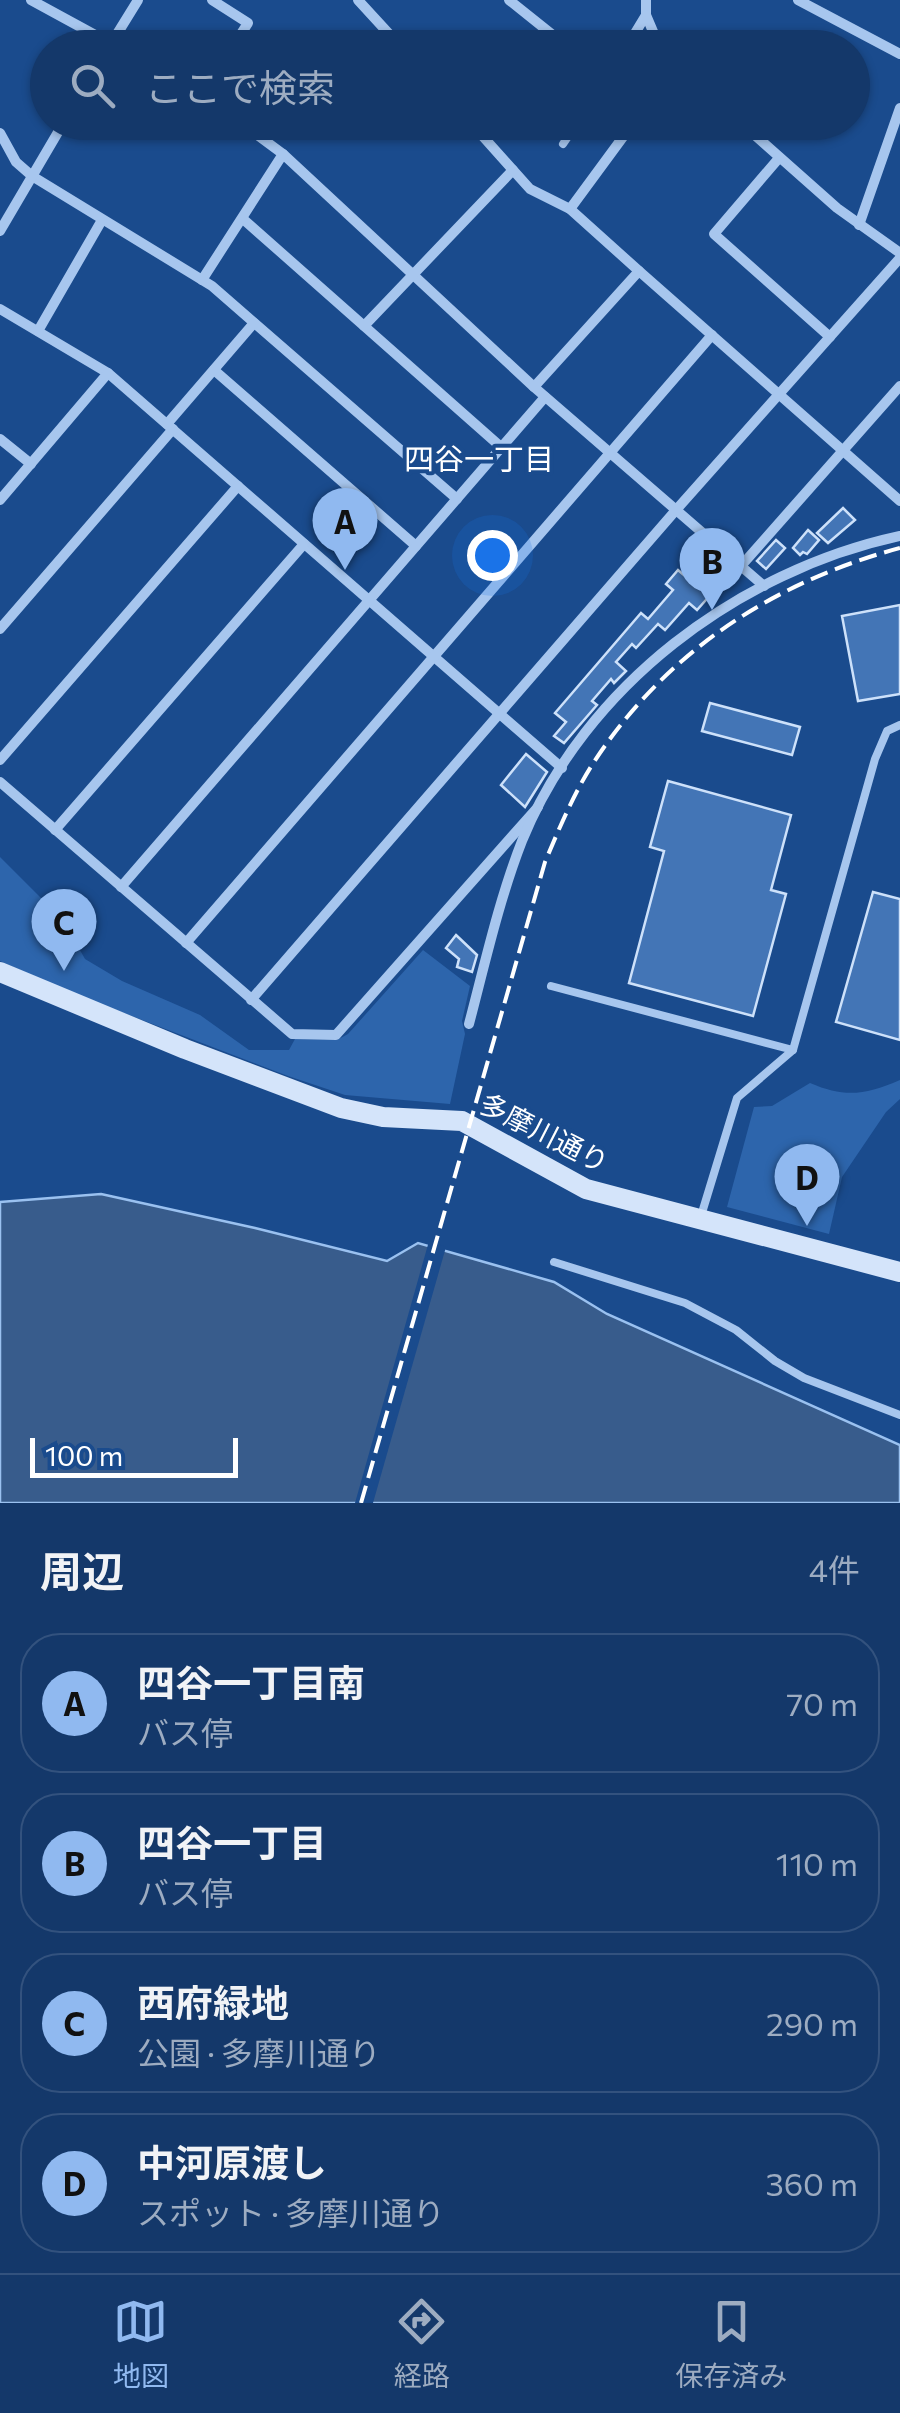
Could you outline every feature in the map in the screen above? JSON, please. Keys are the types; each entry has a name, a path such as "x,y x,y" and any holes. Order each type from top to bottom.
{"street":[{"path":"31,0 84,30"},
{"path":"122,30 138,0"},
{"path":"212,0 248,23 244,30"},
{"path":"358,0 386,30"},
{"path":"509,0 546,30"},
{"path":"646,0 646,15 652,30"},
{"path":"798,0 855,30"},
{"path":"637,30 646,15"},
{"path":"870,38 900,54"},
{"path":"860,225 900,108"},
{"path":"0,133 16,162 32,176 202,280 457,499"},
{"path":"0,231 53,140"},
{"path":"265,140 545,397 764,586"},
{"path":"486,140 530,189 570,209 900,502"},
{"path":"570,209 621,140"},
{"path":"251,1000 900,255 760,140"},
{"path":"202,280 284,154"},
{"path":"779,158 714,234 830,336"},
{"path":"364,326 513,170"},
{"path":"38,331 102,220"},
{"path":"244,220 501,447"},
{"path":"534,386 638,271"},
{"path":"0,309 108,373 562,768"},
{"path":"0,629 254,323"},
{"path":"186,943 712,336"},
{"path":"214,370 416,546"},
{"path":"0,500 108,373"},
{"path":"741,566 900,386"},
{"path":"121,887 545,397"},
{"path":"0,439 30,464"},
{"path":"0,760 238,486"},
{"path":"0,782 292,1034 336,1035 538,806 591,727 645,668 710,617 764,586 837,554 900,536"},
{"path":"55,830 304,544"},
{"path":"468,1024 511,874 538,806"},
{"name":"多摩川通り","path":"0,972 307,1096 383,1116 462,1121 586,1189 900,1272"}],"lane":[{"path":"563,144 566,140"},
{"path":"700,1220 737,1098 794,1050 875,759 887,731 900,724"},
{"path":"550,986 794,1050"},
{"path":"554,1262 685,1303 736,1330 804,1378 900,1416"}],"shaded area":[{"path":"0,857 63,920 85,959 122,981 200,1015 249,1050 289,1050 295,1039 337,1040 348,1034 423,950 470,986 462,1021 465,1034 450,1104 345,1095 77,995 0,961"},
{"path":"900,1080 900,1099 886,1112 842,1177 829,1234 727,1207 754,1107 772,1106 810,1083 855,1093"},
{"path":"101,1194 387,1261 418,1243 554,1282 607,1314 900,1445 900,1503 0,1503 0,1202"}],"pier":[{"path":"429,1241 446,1247 373,1503 355,1503"}],"building":[{"path":"843,508 855,520 828,543 817,533"},
{"path":"808,530 819,540 807,554 800,555 793,548"},
{"path":"776,540 785,548 766,569 757,561"},
{"path":"722,561 734,572 715,594 697,610 689,603 665,630 658,624 636,648 632,644 616,662 626,671 614,683 611,679 592,701 597,705 564,743 554,736 566,722 555,713 641,613 648,619 673,590 666,584 678,570 699,588"},
{"path":"900,605 900,694 858,701 842,616"},
{"path":"710,703 800,727 792,755 702,731"},
{"path":"526,754 547,772 525,807 501,785"},
{"path":"668,781 791,815 771,890 786,894 753,1016 629,983 664,851 650,847"},
{"path":"873,892 900,899 900,1040 836,1022"},
{"path":"456,935 477,955 472,972 457,967 459,959 446,948"}],"railway":[{"path":"361,1503 545,862 585,776 621,725 653,689 725,627 808,580 900,548"}],"place":[{"name":"四谷一丁目南","path":"345,570"},
{"name":"四谷一丁目","path":"712,610"},
{"name":"西府緑地","path":"64,971"},
{"name":"中河原渡し","path":"807,1226"}],"district":[{"name":"四谷一丁目","path":"479,460"}]}
